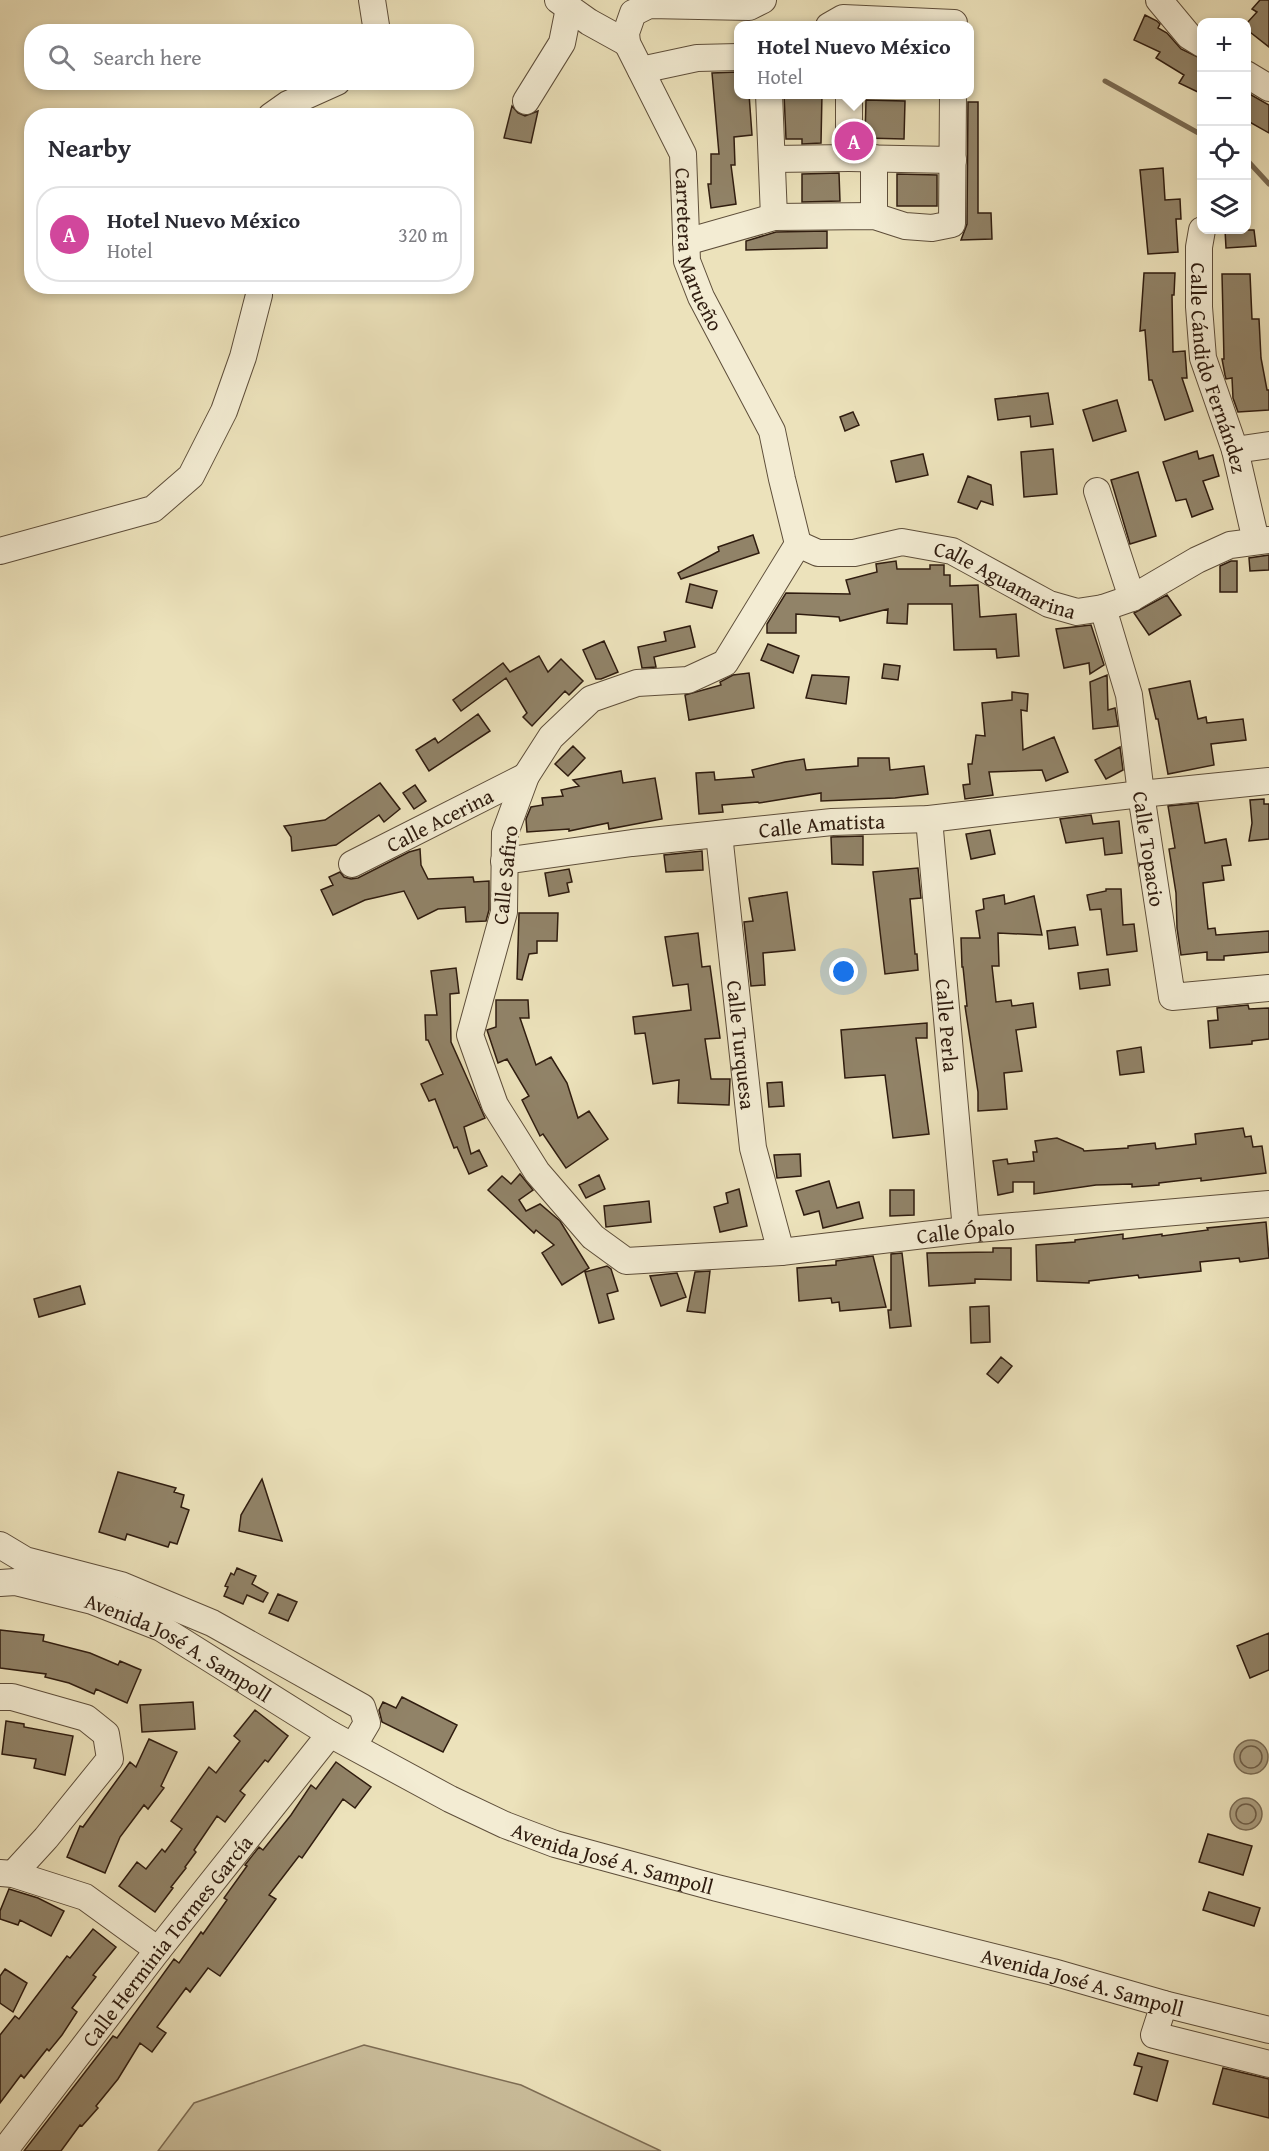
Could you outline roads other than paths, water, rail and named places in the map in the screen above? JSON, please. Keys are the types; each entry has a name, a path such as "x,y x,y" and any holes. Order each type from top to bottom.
{"street":[{"path":"372,0 376,24"},
{"path":"627,43 626,33 633,14 649,5 749,7 763,0"},
{"path":"1159,0 1189,36 1197,41"},
{"path":"564,4 589,22 627,43"},
{"path":"525,101 562,43 564,4"},
{"path":"838,21 843,18 873,21"},
{"name":"Carretera Marueño","path":"627,43 683,154 687,261 701,297 772,431 798,544"},
{"path":"641,70 697,58 734,57"},
{"path":"1251,77 1269,88"},
{"path":"282,108 319,90"},
{"path":"769,99 774,217"},
{"path":"849,99 849,158"},
{"path":"686,242 774,217 874,216 905,226 932,228 952,224 953,99"},
{"path":"874,158 874,216"},
{"path":"772,159 952,160"},
{"name":"Calle Cándido Fernández","path":"1201,234 1199,247 1199,307 1203,358 1263,541"},
{"path":"0,550 153,509 191,476 224,411 243,357 259,294"},
{"path":"1235,450 1269,445"},
{"path":"1097,491 1132,598"},
{"name":"Calle Aguamarina","path":"798,544 818,553 854,553 902,542 952,551 1049,604 1077,612 1103,608 1132,598 1197,560 1230,545 1263,541"},
{"name":"Calle Safiro","path":"665,1259 626,1261 593,1237 537,1172 495,1105 470,1035 504,912 505,833 526,776 551,737 591,699 637,683 688,680 725,663 798,544"},
{"name":"Calle Topacio","path":"1103,608 1129,695 1141,794 1172,997 1269,988"},
{"name":"Calle Acerina","path":"352,864 526,776"},
{"name":"Calle Amatista","path":"504,861 632,843 832,822 929,819 1269,781"},
{"name":"Calle Perla","path":"929,819 966,1230"},
{"name":"Calle Turquesa","path":"719,834 753,1148 781,1252"},
{"name":"Calle Ópalo","path":"665,1259 781,1252 966,1230 1269,1204"},
{"path":"0,1545 13,1575 121,1585 212,1623 352,1701 362,1707 367,1723 354,1745"},
{"name":"Avenida José A. Sampoll","path":"13,1575 92,1601 161,1629 330,1734 505,1825 555,1844 1269,2030"},
{"path":"0,1697 12,1697 86,1719 106,1734 110,1759 46,1838 7,1873"},
{"name":"Calle Herminia Tormes García","path":"4,2151 158,1950 330,1734"},
{"path":"7,1873 85,1897 158,1950"},
{"path":"1164,2004 1154,2035 1269,2064"}],"water":[{"path":"1251,1740 1263,1745 1268,1757 1263,1769 1251,1774 1239,1769 1234,1757 1239,1745"},
{"path":"1246,1798 1257,1803 1262,1814 1257,1825 1246,1830 1235,1825 1230,1814 1235,1803"}],"waterway":[{"path":"1105,81 1197,132"},
{"path":"1251,164 1269,184"}],"place":[{"name":"Hotel Nuevo México","path":"854,141"}]}
